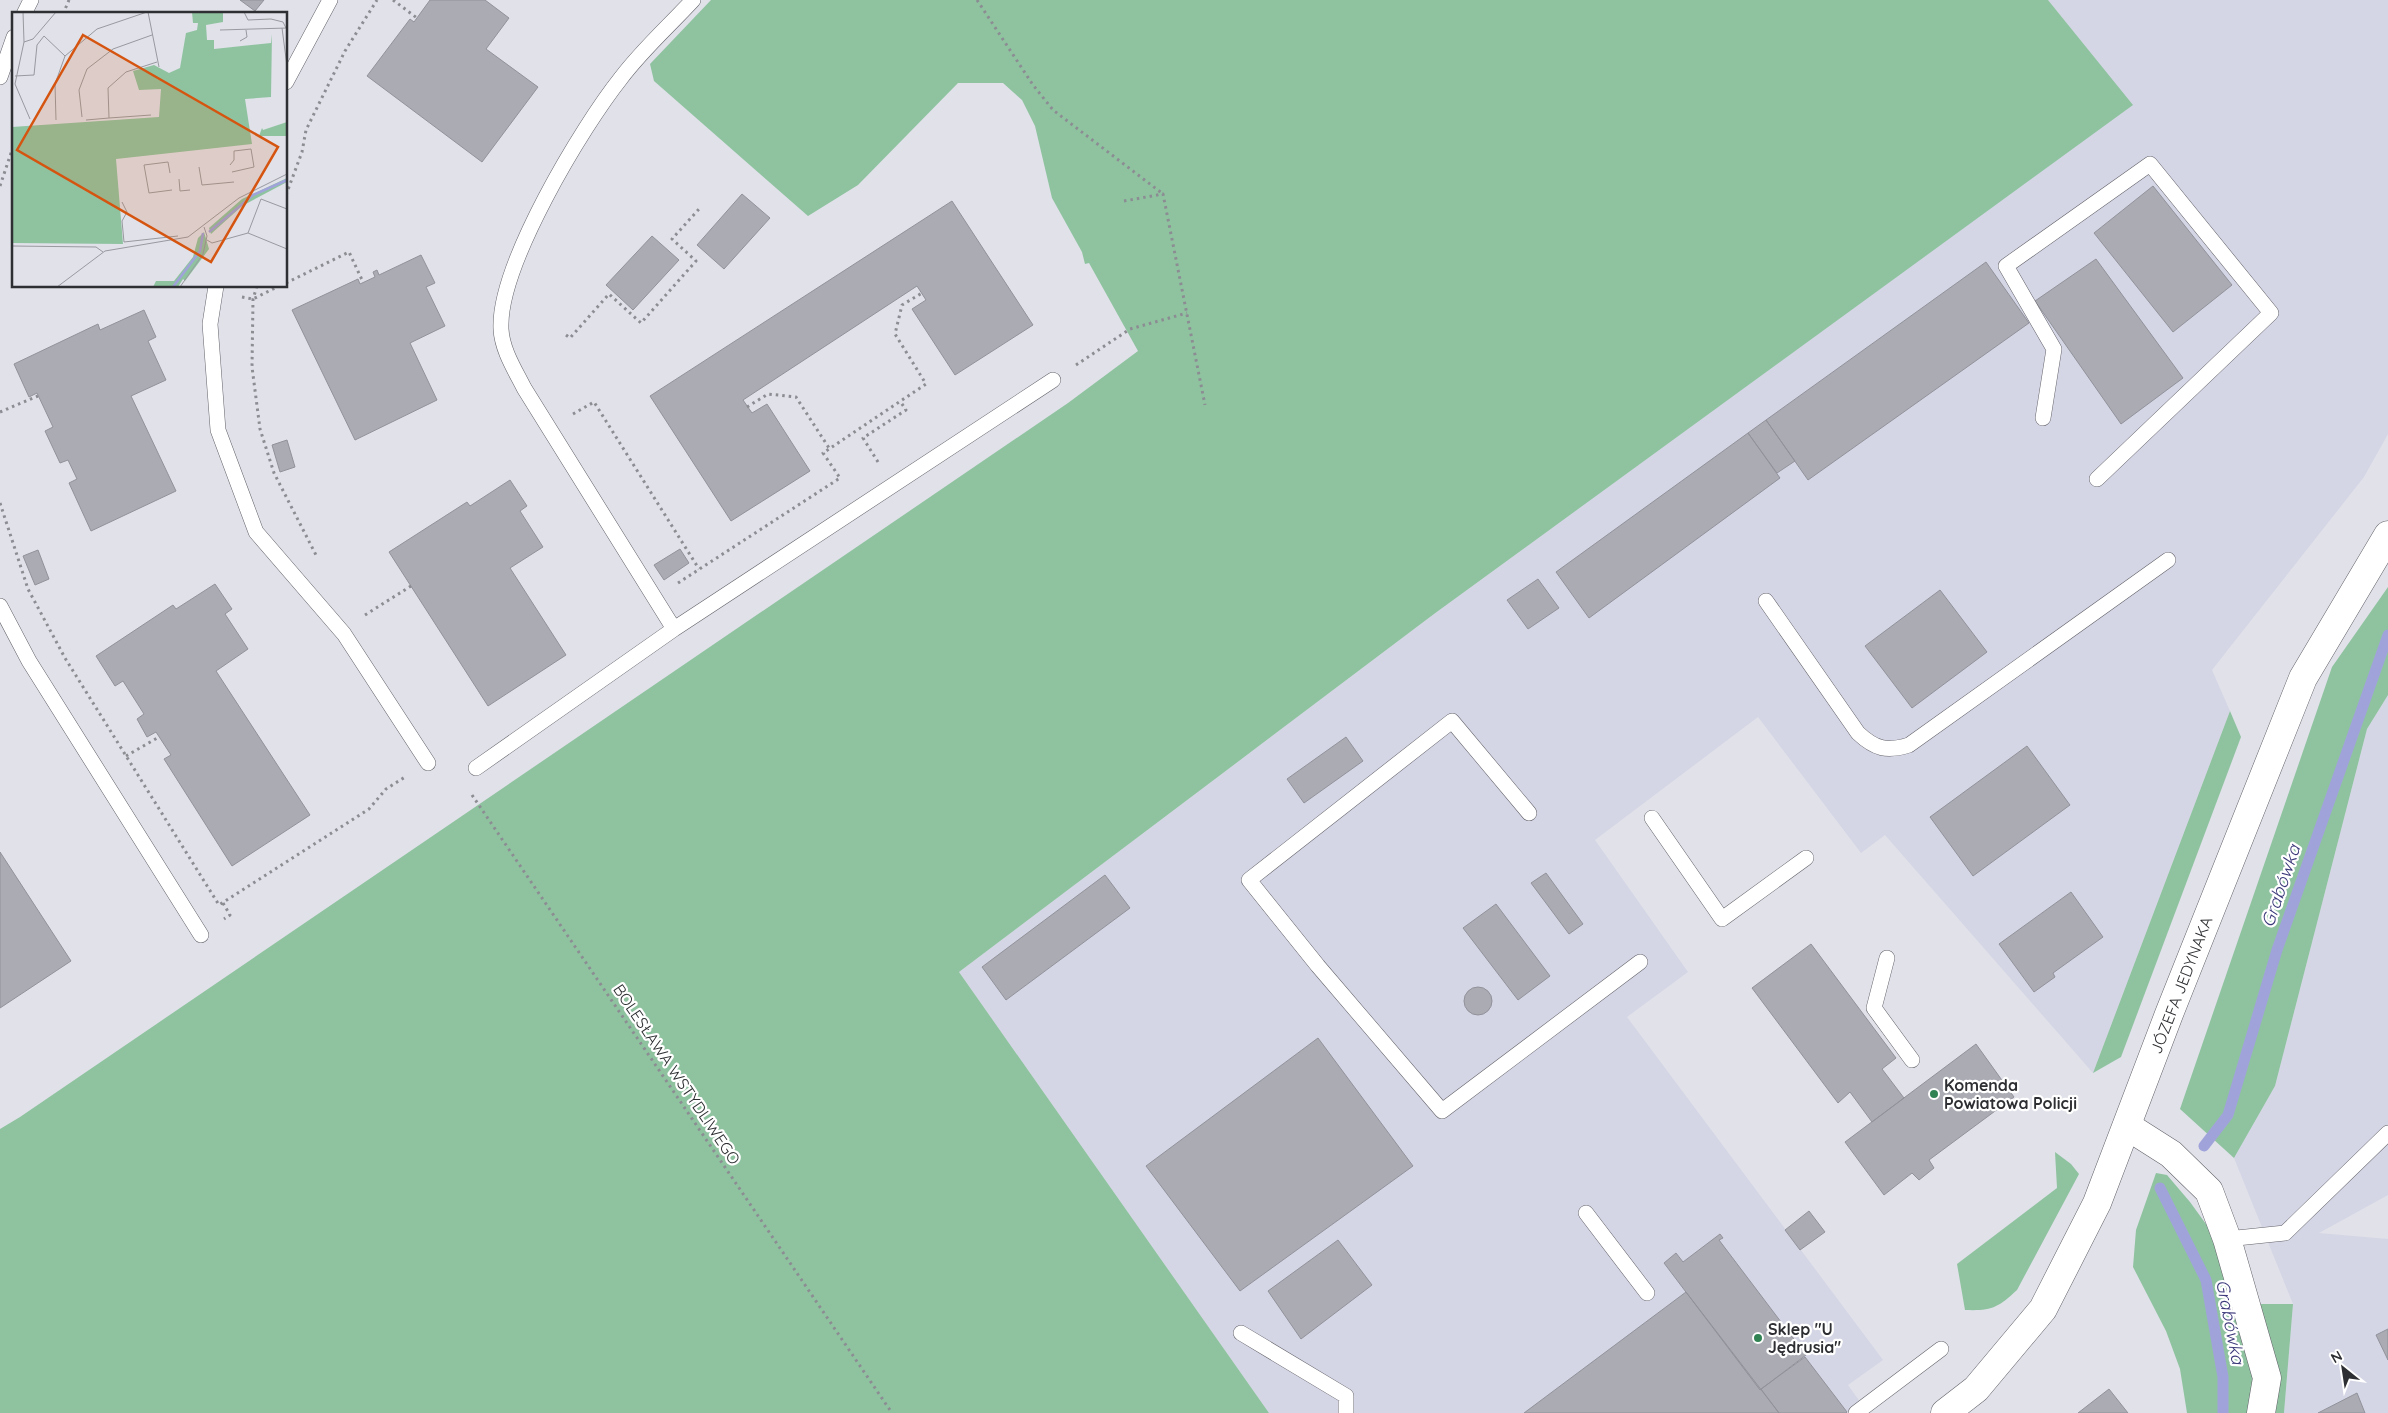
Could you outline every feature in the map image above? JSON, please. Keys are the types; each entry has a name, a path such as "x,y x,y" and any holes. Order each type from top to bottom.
{"street":[{"name":"JÓZEFA JEDYNAKA","path":"1945,1413 1976,1388 2043,1309 2098,1203 2169,1014 2303,678 2388,535"},
{"path":"2127,1126 2172,1154 2208,1190 2227,1239 2267,1378 2261,1413"}],"lane":[{"path":"25,12 31,0"},
{"path":"288,78 330,0"},
{"path":"674,629 524,388 508,358 501,329 504,300 513,270 545,198 594,116 621,77 693,0"},
{"path":"0,76 12,43"},
{"path":"2043,418 2054,350 2006,266 2150,164 2271,313 2097,479"},
{"path":"215,290 210,324 218,430 256,532 344,634 428,763"},
{"path":"476,768 674,629 1053,380"},
{"path":"1766,601 1858,733 1869,744 1883,750 1895,750 1909,745 2168,560"},
{"path":"0,606 29,662 200,935"},
{"path":"1529,813 1452,721 1249,880 1318,966 1442,1110 1640,962"},
{"path":"1652,818 1722,919 1806,858"},
{"path":"1887,958 1874,1008 1912,1060"},
{"path":"2227,1239 2286,1233 2388,1133"},
{"path":"1586,1213 1647,1293"},
{"path":"1241,1332 1346,1396 1346,1413"},
{"path":"1856,1413 1941,1349"}],"path":[{"path":"64,12 69,0"},
{"path":"288,190 302,152 306,130 345,51 377,0"},
{"path":"393,0 417,18"},
{"path":"977,0 1033,85 1053,110 1163,194 1205,405"},
{"path":"0,186 12,150"},
{"path":"1124,201 1163,194"},
{"path":"566,335 570,338 608,294 641,323 696,261 672,239 699,210"},
{"path":"288,281 349,252 363,282"},
{"path":"256,288 253,299 252,367 260,429 274,473 320,564"},
{"path":"215,290 253,299 274,288"},
{"path":"654,598 840,478 823,453 926,384 894,334 902,305 922,293"},
{"path":"1053,380 1130,329 1187,313"},
{"path":"747,407 768,394 796,397 828,448"},
{"path":"0,412 38,396"},
{"path":"866,436 906,410 900,401"},
{"path":"566,418 594,402 700,569"},
{"path":"0,503 28,589 65,658 219,905 369,809 386,789 428,763"},
{"path":"358,608 365,615 411,586"},
{"path":"126,756 159,737"},
{"name":"BOLESŁAWA WSTYDLIWEGO","path":"428,763 435,772 460,782 473,796 892,1413"}],"shaded area":[{"path":"2048,0 2388,0 2388,434 2364,477 2212,670 2230,711 2093,1073 1885,835 1861,853 1758,717 1595,840 1688,972 1627,1017 1883,1360 1848,1385 1868,1413 1269,1413 959,972 1434,614 2132,105"},
{"path":"2388,695 2388,1195 2319,1233 2388,1239 2388,1413 2284,1413 2293,1304 2234,1158 2275,1086 2367,729"}],"green space":[{"path":"711,0 2048,0 2133,105 1434,614 959,972 1269,1413 0,1413 0,1129 1068,403 1138,351 1089,263 1085,264 1082,252 1052,198 1035,126 1022,100 1003,83 958,83 858,185 808,216 654,81 650,64"},
{"path":"2388,587 2388,695 2367,729 2275,1086 2234,1158 2180,1109 2332,667"},
{"path":"2230,711 2241,737 2121,1057 2093,1073"},
{"path":"2055,1152 2071,1164 2079,1174 2017,1290 2005,1301 1994,1307 1981,1310 1965,1310 1957,1264 2057,1188"},
{"path":"2156,1173 2167,1175 2190,1202 2211,1231 2255,1304 2293,1304 2284,1413 2187,1413 2180,1369 2166,1331 2133,1267 2136,1230"}],"building":[{"path":"240,0 264,0 255,11"},
{"path":"430,0 485,0 509,18 486,49 538,87 482,162 367,76 410,19 414,22"},
{"path":"2153,186 2232,285 2173,332 2094,233"},
{"path":"742,194 770,218 724,269 697,245"},
{"path":"952,201 1033,325 955,375 912,309 926,300 917,286 743,400 752,413 767,404 810,471 731,521 650,396"},
{"path":"652,236 679,260 633,310 606,285"},
{"path":"421,255 435,283 426,287 445,326 410,343 437,400 355,440 292,310 358,279 360,284 375,277 373,272 377,270 379,275"},
{"path":"2096,259 2183,378 2121,424 2035,301"},
{"path":"1986,262 2029,323 1808,480 1766,420"},
{"path":"144,310 156,337 148,341 166,380 131,396 176,491 91,531 69,483 77,479 68,460 60,463 45,431 53,427 37,393 29,397 14,364 98,324 100,330"},
{"path":"1766,420 1795,461 1777,473 1748,433"},
{"path":"1748,433 1780,478 1589,618 1556,572"},
{"path":"287,440 295,467 280,472 272,445"},
{"path":"510,480 527,506 520,511 543,547 510,568 566,655 488,706 389,552 467,502 470,506"},
{"path":"680,549 689,563 664,580 654,565"},
{"path":"38,550 49,579 35,585 23,556"},
{"path":"1538,579 1559,608 1528,629 1507,600"},
{"path":"215,584 232,609 225,614 248,649 216,671 310,815 232,866 164,759 171,755 156,732 147,737 137,719 144,714 123,681 115,686 96,656 173,605 176,609"},
{"path":"1940,590 1987,652 1912,708 1865,646"},
{"path":"1346,737 1363,761 1304,803 1287,779"},
{"path":"2027,746 2070,805 1973,876 1930,817"},
{"path":"0,852 71,961 0,1008"},
{"path":"1546,873 1583,924 1569,934 1531,883"},
{"path":"1105,875 1130,908 1006,1000 982,967"},
{"path":"2071,892 2103,937 2053,973 2055,977 2034,992 1999,944"},
{"path":"1496,904 1550,976 1518,1000 1463,928"},
{"path":"1811,944 1896,1058 1882,1069 1904,1098 1872,1122 1850,1092 1838,1103 1752,988"},
{"path":"1478,987 1488,991 1492,1001 1488,1011 1478,1015 1468,1011 1464,1001 1468,991"},
{"path":"1318,1038 1413,1166 1240,1291 1146,1166"},
{"path":"1976,1044 2014,1097 1929,1160 1934,1168 1919,1180 1912,1173 1884,1195 1845,1142"},
{"path":"1809,1211 1825,1232 1800,1250 1785,1230"},
{"path":"1720,1234 1723,1238 1719,1240 1806,1355 1760,1390 1664,1263 1676,1253 1683,1262"},
{"path":"1338,1240 1372,1285 1301,1339 1268,1291"},
{"path":"1686,1292 1779,1413 1524,1413"},
{"path":"2388,1329 2388,1360 2376,1335"},
{"path":"1805,1357 1846,1413 1779,1413 1761,1389"},
{"path":"2109,1389 2128,1413 2078,1413"},
{"path":"2357,1393 2365,1413 2318,1413"}],"waterway":[{"name":"Grabówka","path":"2204,1146 2228,1115 2277,950 2388,635"},
{"name":"Grabówka","path":"2160,1188 2206,1280 2223,1377 2223,1413"}],"place":[{"name":"Komenda Powiatowa Policji","path":"1934,1094"},
{"name":"Sklep \"U Jędrusia\"","path":"1758,1338"}]}
